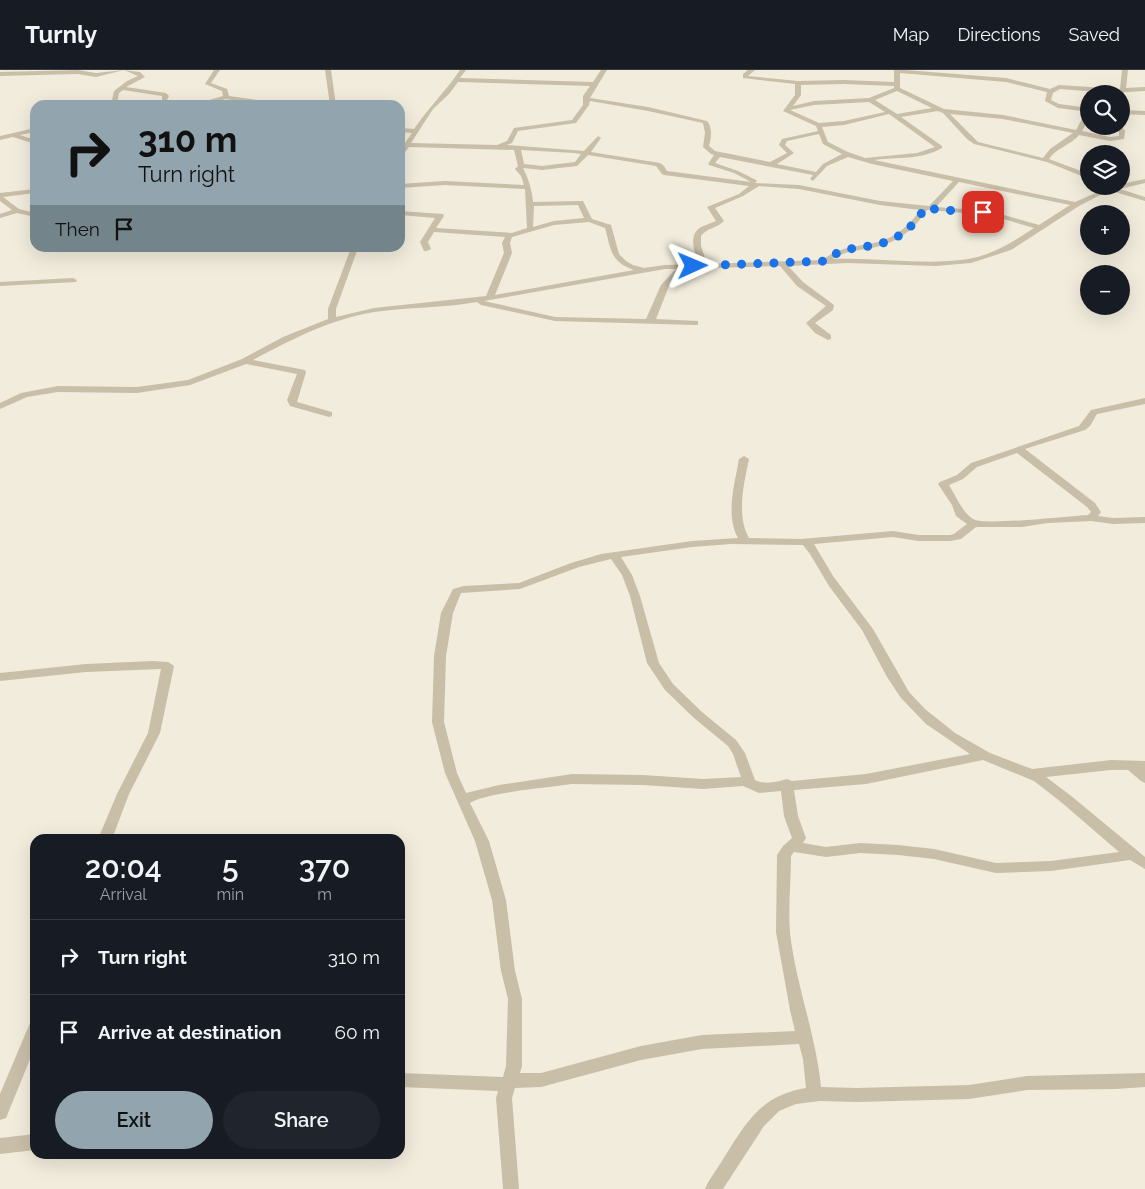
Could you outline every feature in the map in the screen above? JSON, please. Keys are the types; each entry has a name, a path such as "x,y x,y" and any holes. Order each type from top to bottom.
{"street":[{"path":"0,74 16,71 79,72 96,75 121,70"},
{"path":"114,100 115,95 129,82 142,77 138,73 127,70"},
{"path":"217,70 208,84 225,90 226,97"},
{"path":"405,148 432,108 463,70"},
{"path":"499,146 510,142 516,129 574,122 586,105 586,96 604,70"},
{"path":"752,70 744,77 797,83 834,79 897,87 941,110 968,138 976,143 1045,160 1080,174"},
{"path":"1123,85 1124,70"},
{"path":"897,87 897,71 967,73 1013,81 1050,92"},
{"path":"326,72 332,100"},
{"path":"456,80 593,84"},
{"path":"787,109 799,96 800,86 797,83"},
{"path":"787,109 814,103 870,100 897,87"},
{"path":"1080,88 1056,87 1050,92 1048,101 1053,104 1080,108"},
{"path":"122,88 164,94 166,96 164,100"},
{"path":"1074,88 1080,91"},
{"path":"1130,90 1145,89"},
{"path":"214,100 226,97 236,100"},
{"path":"587,99 648,109 707,123 706,146 709,151 817,174"},
{"path":"867,159 882,156 927,154 940,147 870,100"},
{"path":"787,109 787,111 818,125 860,121 886,114 887,110"},
{"path":"895,116 941,110 1002,117 1078,134"},
{"path":"1130,112 1145,113"},
{"path":"818,125 822,132 824,143 848,154 956,180 1076,204"},
{"path":"1045,160 1048,154 1067,144 1078,134 1080,129"},
{"path":"405,130 416,131"},
{"path":"0,138 30,131"},
{"path":"770,165 791,153 782,145 784,140 822,132"},
{"path":"1086,135 1120,139 1123,135"},
{"path":"14,136 22,136 30,140"},
{"path":"522,166 542,168 577,164 598,138"},
{"path":"407,145 499,146 584,153 658,164 662,166 664,173 678,176 799,187 872,202 990,213 1040,227"},
{"path":"517,147 522,166"},
{"path":"719,154 711,164 736,172 758,184"},
{"path":"799,187 808,183 824,165 848,154"},
{"path":"522,166 518,169 524,175 528,187 531,204 529,224 531,230"},
{"path":"826,261 840,252 889,241 914,224 956,180"},
{"path":"1130,184 1145,181"},
{"path":"405,186 445,183 528,187"},
{"path":"704,266 696,242 701,231 720,221 711,207 741,196 758,184"},
{"path":"0,196 30,192"},
{"path":"0,406 24,395 58,389 137,390 176,385 245,361 286,339 332,320 383,308 472,301 641,270 682,266 826,261 936,264 971,261 1002,251 1076,204 1094,195"},
{"path":"1130,195 1145,199"},
{"path":"0,196 17,212"},
{"path":"531,204 580,202 589,220"},
{"path":"0,216 17,212 30,214"},
{"path":"405,213 440,216 424,242 427,249"},
{"path":"431,230 509,235 554,223 589,220 607,226 613,244 612,250 616,258 641,270"},
{"path":"489,298 508,253 506,243 509,235"},
{"path":"332,320 332,309 353,252"},
{"path":"782,264 800,284 830,305 830,308 810,323 813,328 828,337"},
{"path":"649,321 655,313 665,285 676,276 682,266"},
{"path":"0,284 73,280"},
{"path":"472,301 555,319 695,323"},
{"path":"245,361 302,372 292,400 293,404 329,414"},
{"path":"973,524 960,514 957,505 943,484 960,476 974,465 1082,428 1087,425 1091,414 1094,412 1145,401"},
{"path":"1020,448 1021,452 1092,505 1096,512 1091,518"},
{"path":"744,460 737,489 739,530 746,542"},
{"path":"511,1189 504,1098 514,1066 515,1000 508,971 499,900 482,840 463,801 447,761 438,722 440,656 447,614 456,592 462,589 523,585 575,565 614,555 692,544 731,541 806,542 893,534 918,538 955,537 973,524 1022,524 1052,519 1091,518 1113,521 1145,520"},
{"path":"806,542 812,547 826,575 867,629 896,683 907,698 943,732 985,755 1031,774 1076,806 1141,858"},
{"path":"614,555 627,575 635,596 653,663 670,686 698,715 732,743 739,753 749,782"},
{"path":"0,677 86,668 153,664 168,666 154,732 123,794 107,834"},
{"path":"463,801 470,796 499,790 572,779 643,780 703,784 749,782 759,788 787,784 866,779 985,755"},
{"path":"1031,774 1094,766 1139,766 1145,778"},
{"path":"787,784 792,816 799,838 792,847 786,850 784,855 783,932 794,994 810,1058 814,1093"},
{"path":"792,847 826,852 860,848 898,850 934,854 996,868 1051,866 1141,858"},
{"path":"405,1080 508,1084 514,1080 541,1080 641,1053 683,1045 804,1037"},
{"path":"0,1113 30,1040"},
{"path":"713,1189 758,1121 771,1107 785,1100 814,1093 870,1095 980,1092 1027,1083 1125,1083 1145,1080"},
{"path":"0,1146 30,1143"}],"route":[{"path":"693,266 826,261 840,252 858,246 889,241 914,224 925,208 983,212"}]}
